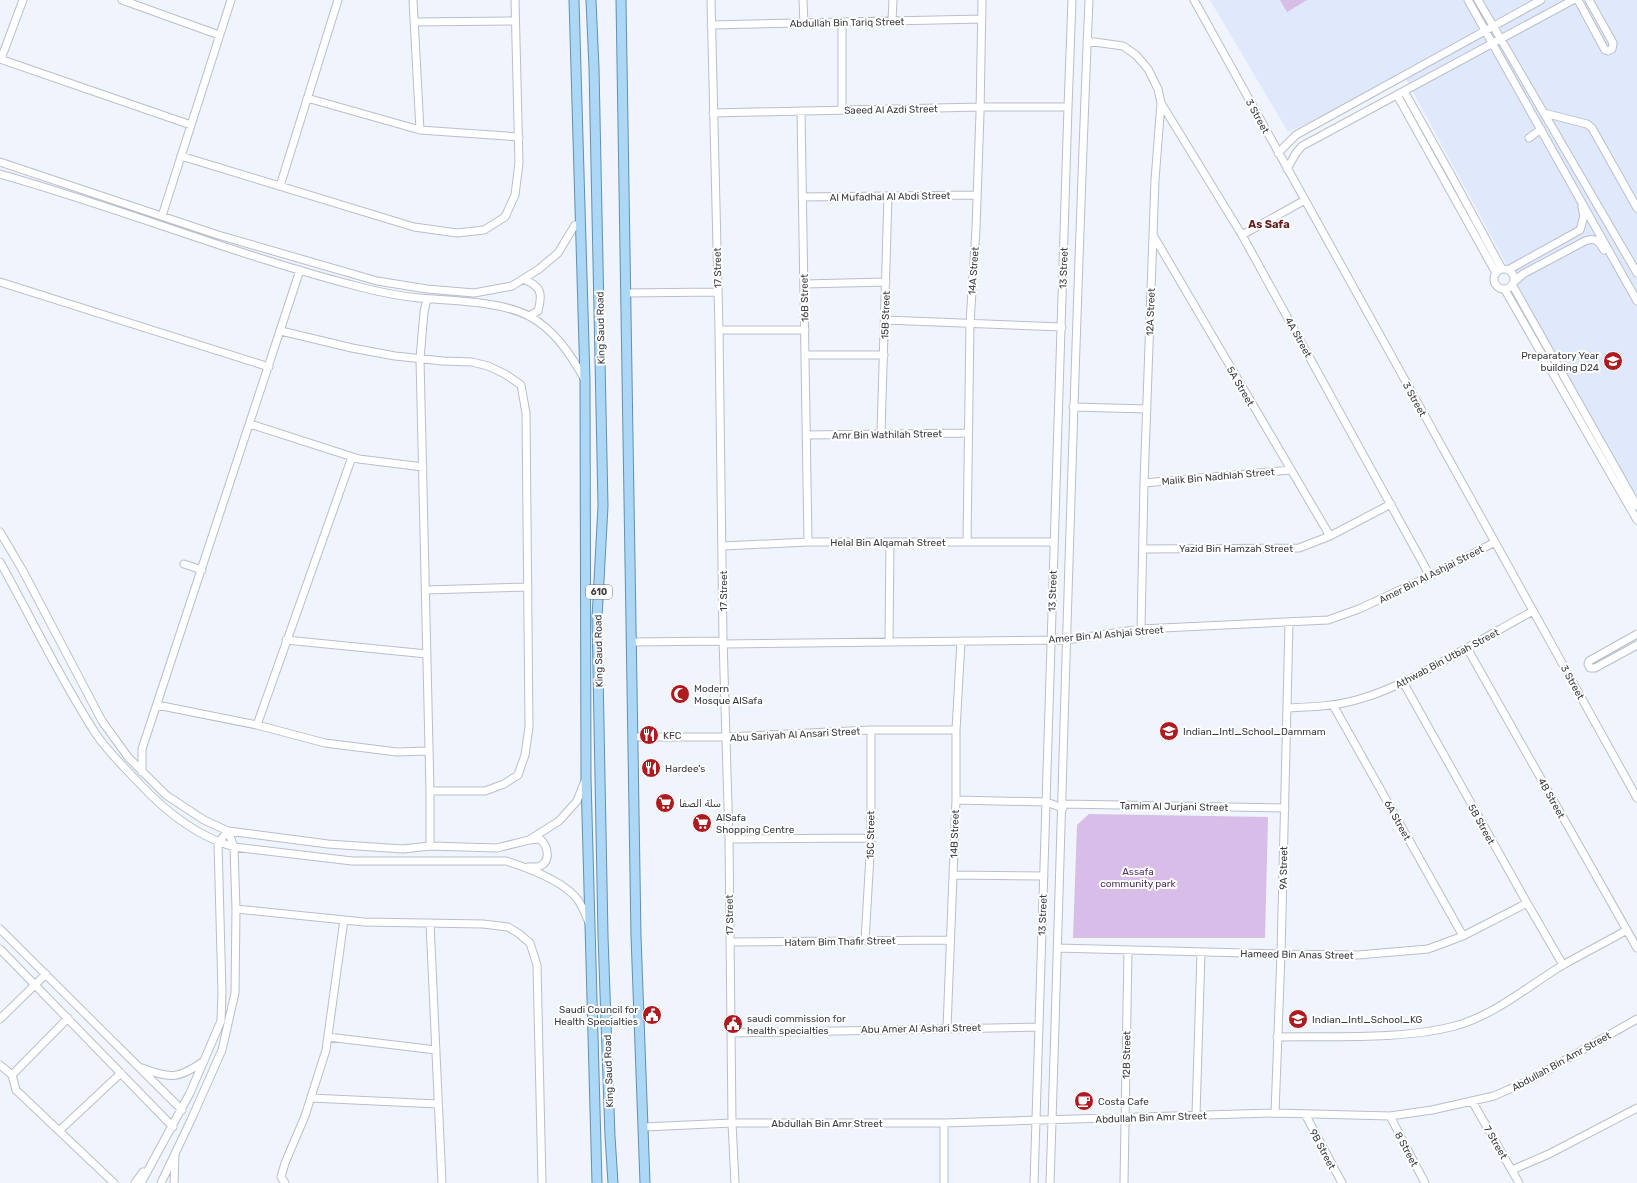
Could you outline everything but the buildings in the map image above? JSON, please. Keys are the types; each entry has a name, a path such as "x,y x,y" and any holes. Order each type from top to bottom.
{"main road":[{"path":"574,0 585,380 586,778 597,1183"},
{"name":"King Saud Road","path":"591,0 595,76 603,506 597,618 604,951 613,1183"},
{"path":"621,0 636,936 645,1183"}],"street":[{"path":"23,0 1,59 191,125"},
{"path":"162,216 231,0"},
{"path":"280,186 338,0"},
{"path":"413,0 420,130"},
{"path":"181,156 414,227 458,233 484,230 505,217 515,195 519,163 519,137 515,0"},
{"name":"17 Street","path":"711,0 719,330 723,546 723,642 729,839 732,1123 735,1183"},
{"path":"803,0 804,24"},
{"path":"892,0 892,21"},
{"name":"14A Street","path":"967,542 970,323 977,195 982,0"},
{"name":"13 Street","path":"1034,1183 1072,0"},
{"name":"13 Street","path":"1050,1183 1063,806 1073,407 1089,0"},
{"name":"3 Street","path":"1194,0 1637,798"},
{"path":"1468,0 1542,129 1637,301"},
{"path":"1478,0 1637,273"},
{"path":"1278,153 1296,135 1541,0"},
{"path":"1287,169 1296,153 1302,146 1573,0"},
{"path":"1578,0 1605,50 1608,52 1612,49 1613,43 1589,0"},
{"path":"125,1 219,35"},
{"name":"Abdullah Bin Tariq Street","path":"711,25 982,19"},
{"path":"414,22 515,21"},
{"path":"842,22 842,110"},
{"name":"12A Street","path":"1087,41 1123,46 1136,55 1148,69 1158,90 1161,103 1155,180 1144,482 1141,629"},
{"path":"1418,68 1424,80"},
{"path":"1400,93 1502,271"},
{"path":"307,98 420,130 519,137"},
{"name":"4A Street","path":"1161,103 1242,235 1430,576"},
{"path":"1350,106 1356,117"},
{"name":"Saeed Al Azdi Street","path":"714,113 980,107 1068,107"},
{"name":"16B Street","path":"801,111 808,542"},
{"path":"1544,113 1587,124 1592,128 1637,208"},
{"path":"1529,138 1542,129"},
{"path":"1296,135 1302,146"},
{"path":"0,162 218,235 377,281 427,289 474,293 512,286 539,269 558,253 575,225"},
{"path":"0,174 87,200 300,270 391,295 504,308 529,316 554,334 573,358 585,380"},
{"name":"Al Mufadhal Al Abdi Street","path":"802,197 977,195"},
{"name":"15B Street","path":"881,434 888,196"},
{"path":"1580,199 1584,216 1580,230 1502,271 1494,278 1494,282 1500,289 1505,290 1637,520"},
{"path":"1242,235 1305,200"},
{"name":"5A Street","path":"1153,235 1330,536"},
{"path":"1505,290 1523,274 1592,238 1597,240 1606,255 1615,261"},
{"path":"142,772 142,749 300,270"},
{"path":"1502,271 1512,272 1514,283 1637,506"},
{"path":"523,279 536,285 541,300 538,311 529,316"},
{"path":"0,282 269,367"},
{"path":"804,284 886,282"},
{"path":"626,292 717,292"},
{"path":"427,299 424,312 420,359 426,590 430,846"},
{"path":"885,320 1062,326"},
{"path":"719,330 805,330"},
{"path":"281,331 352,348 395,356 478,364 505,374 521,385 526,413 528,587 529,727 524,755 518,774 504,784 485,791 430,791"},
{"path":"806,355 884,355"},
{"path":"1073,407 1147,409"},
{"path":"250,424 359,459 423,467"},
{"name":"Amr Bin Wathilah Street","path":"807,435 968,433"},
{"path":"256,725 352,457"},
{"name":"Malik Bin Nadhlah Street","path":"1144,482 1291,470"},
{"name":"Yazid Bin Hamzah Street","path":"1143,549 1299,548 1330,536 1390,504"},
{"path":"0,532 23,571 102,721 128,757 142,772 166,795 204,820 228,831 328,844 403,849 430,846 497,848 529,840 540,839 546,844 548,851 546,860 539,866 526,867"},
{"name":"Helal Bin Alqamah Street","path":"723,546 808,542 1054,542"},
{"path":"889,641 890,542"},
{"name":"Amer Bin Al Ashjai Street","path":"632,642 1066,640 1141,629 1328,620 1359,609 1430,576 1495,542"},
{"path":"0,562 72,695 97,735 127,771 158,803 201,834 218,842 234,847 352,861 506,861 526,867 559,883 578,900 589,923"},
{"path":"184,564 202,570"},
{"path":"426,590 528,587"},
{"name":"Athwab Bin Utbah Street","path":"1288,708 1333,705 1362,699 1388,690 1533,611"},
{"name":"9A Street","path":"1275,1113 1290,623"},
{"path":"1637,634 1589,661 1588,664 1590,668 1595,668 1637,645"},
{"path":"286,640 427,654"},
{"name":"14B Street","path":"947,1028 956,800 956,730 960,641"},
{"name":"4B Street","path":"1467,648 1637,948"},
{"name":"5B Street","path":"1403,682 1563,965"},
{"path":"157,705 256,725 325,742 398,752 429,751"},
{"name":"6A Street","path":"1333,705 1463,936"},
{"name":"Abu Sariyah Al Ansari Street","path":"634,737 726,737 871,730 956,730"},
{"name":"15C Street","path":"865,941 871,838 871,730"},
{"path":"529,840 559,821 577,801 586,778"},
{"name":"Tamim Al Jurjani Street","path":"956,800 1046,802 1063,806 1285,808"},
{"path":"141,1183 182,1110 221,1021 222,985 218,842 228,831"},
{"path":"160,1183 176,1152 222,1050 235,992 236,909 234,847 228,831"},
{"path":"729,839 871,838"},
{"path":"953,875 1044,876"},
{"name":"Hameed Bin Anas Street","path":"1057,948 1358,955 1428,950 1463,936 1527,903"},
{"path":"236,909 364,922 483,924 508,927 530,943 537,965 542,1183"},
{"path":"285,1183 281,1177 284,1163 305,1116 326,1050 344,920"},
{"path":"430,923 442,1183"},
{"path":"0,929 182,1110"},
{"path":"1277,1037 1386,1035 1427,1032 1456,1025 1492,1011 1563,965 1627,930"},
{"name":"Hatem Bim Thafir Street","path":"730,942 950,940"},
{"path":"0,949 173,1126"},
{"name":"12B Street","path":"1124,1183 1128,950"},
{"path":"1196,1115 1201,952"},
{"path":"0,1018 46,974"},
{"path":"12,1075 68,1018"},
{"name":"Abdullah Bin Amr Street","path":"644,1127 732,1123 1052,1120 1275,1113 1390,1116 1432,1110 1494,1096 1530,1080 1637,1019"},
{"name":"Abu Amer Al Ashari Street","path":"731,1032 1039,1027"},
{"path":"328,1037 436,1050"},
{"path":"140,1068 169,1077 189,1072 204,1061"},
{"path":"0,1065 12,1075 16,1090 114,1183"},
{"path":"59,1132 121,1073"},
{"path":"311,1098 438,1104"},
{"name":"7 Street","path":"1472,1101 1520,1183"},
{"path":"1512,1170 1549,1154 1637,1108"},
{"name":"9B Street","path":"1305,1114 1342,1183"},
{"name":"8 Street","path":"1390,1116 1425,1183"},
{"path":"944,1122 944,1183"},
{"path":"174,1183 176,1152"},
{"path":"135,1183 151,1163"}],"shaded area":[{"path":"1210,0 1637,0 1637,505 1406,79 1288,132"}],"green space":[{"path":"1280,0 1307,0 1287,12"},
{"name":"Assafa community park","path":"1089,814 1268,817 1265,938 1073,938 1077,825"}],"place":[{"name":"Preparatory Year building D24","path":"1613,361"},
{"name":"Modern Mosque AlSafa","path":"680,694"},
{"name":"Indian_Intl_School_Dammam","path":"1169,731"},
{"name":"KFC","path":"649,735"},
{"name":"Hardee's","path":"651,768"},
{"name":"سلة الصفا","path":"665,803"},
{"name":"AlSafa Shopping Centre","path":"702,823"},
{"name":"Saudi Council for Health Specialties","path":"652,1015"},
{"name":"Indian_Intl_School_KG","path":"1298,1019"},
{"name":"saudi commission for health specialties","path":"733,1024"},
{"name":"Costa Cafe","path":"1084,1101"}],"district":[{"name":"As Safa","path":"1269,224"}]}
